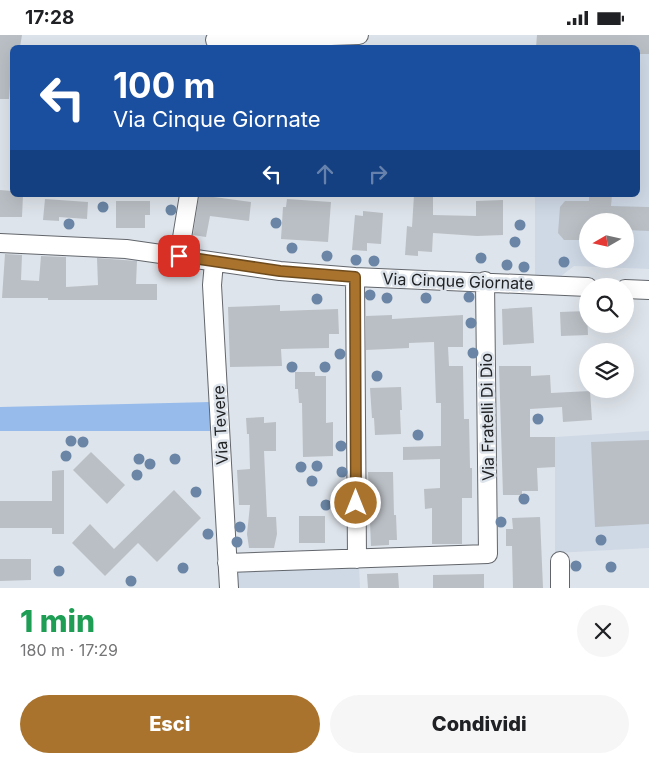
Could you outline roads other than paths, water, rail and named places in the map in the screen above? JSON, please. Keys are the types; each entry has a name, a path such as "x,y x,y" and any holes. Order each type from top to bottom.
{"street":[{"path":"215,41 359,35"},
{"path":"179,256 190,197"},
{"name":"Via Cinque Giornate","path":"0,243 126,249 280,271 355,277 579,286"},
{"name":"Via Tevere","path":"214,261 212,285 229,588"},
{"path":"227,563 357,559 355,277"},
{"name":"Via Fratelli Di Dio","path":"357,559 488,553 485,281"},
{"path":"634,289 649,290"},
{"path":"560,561 560,588"}]}
